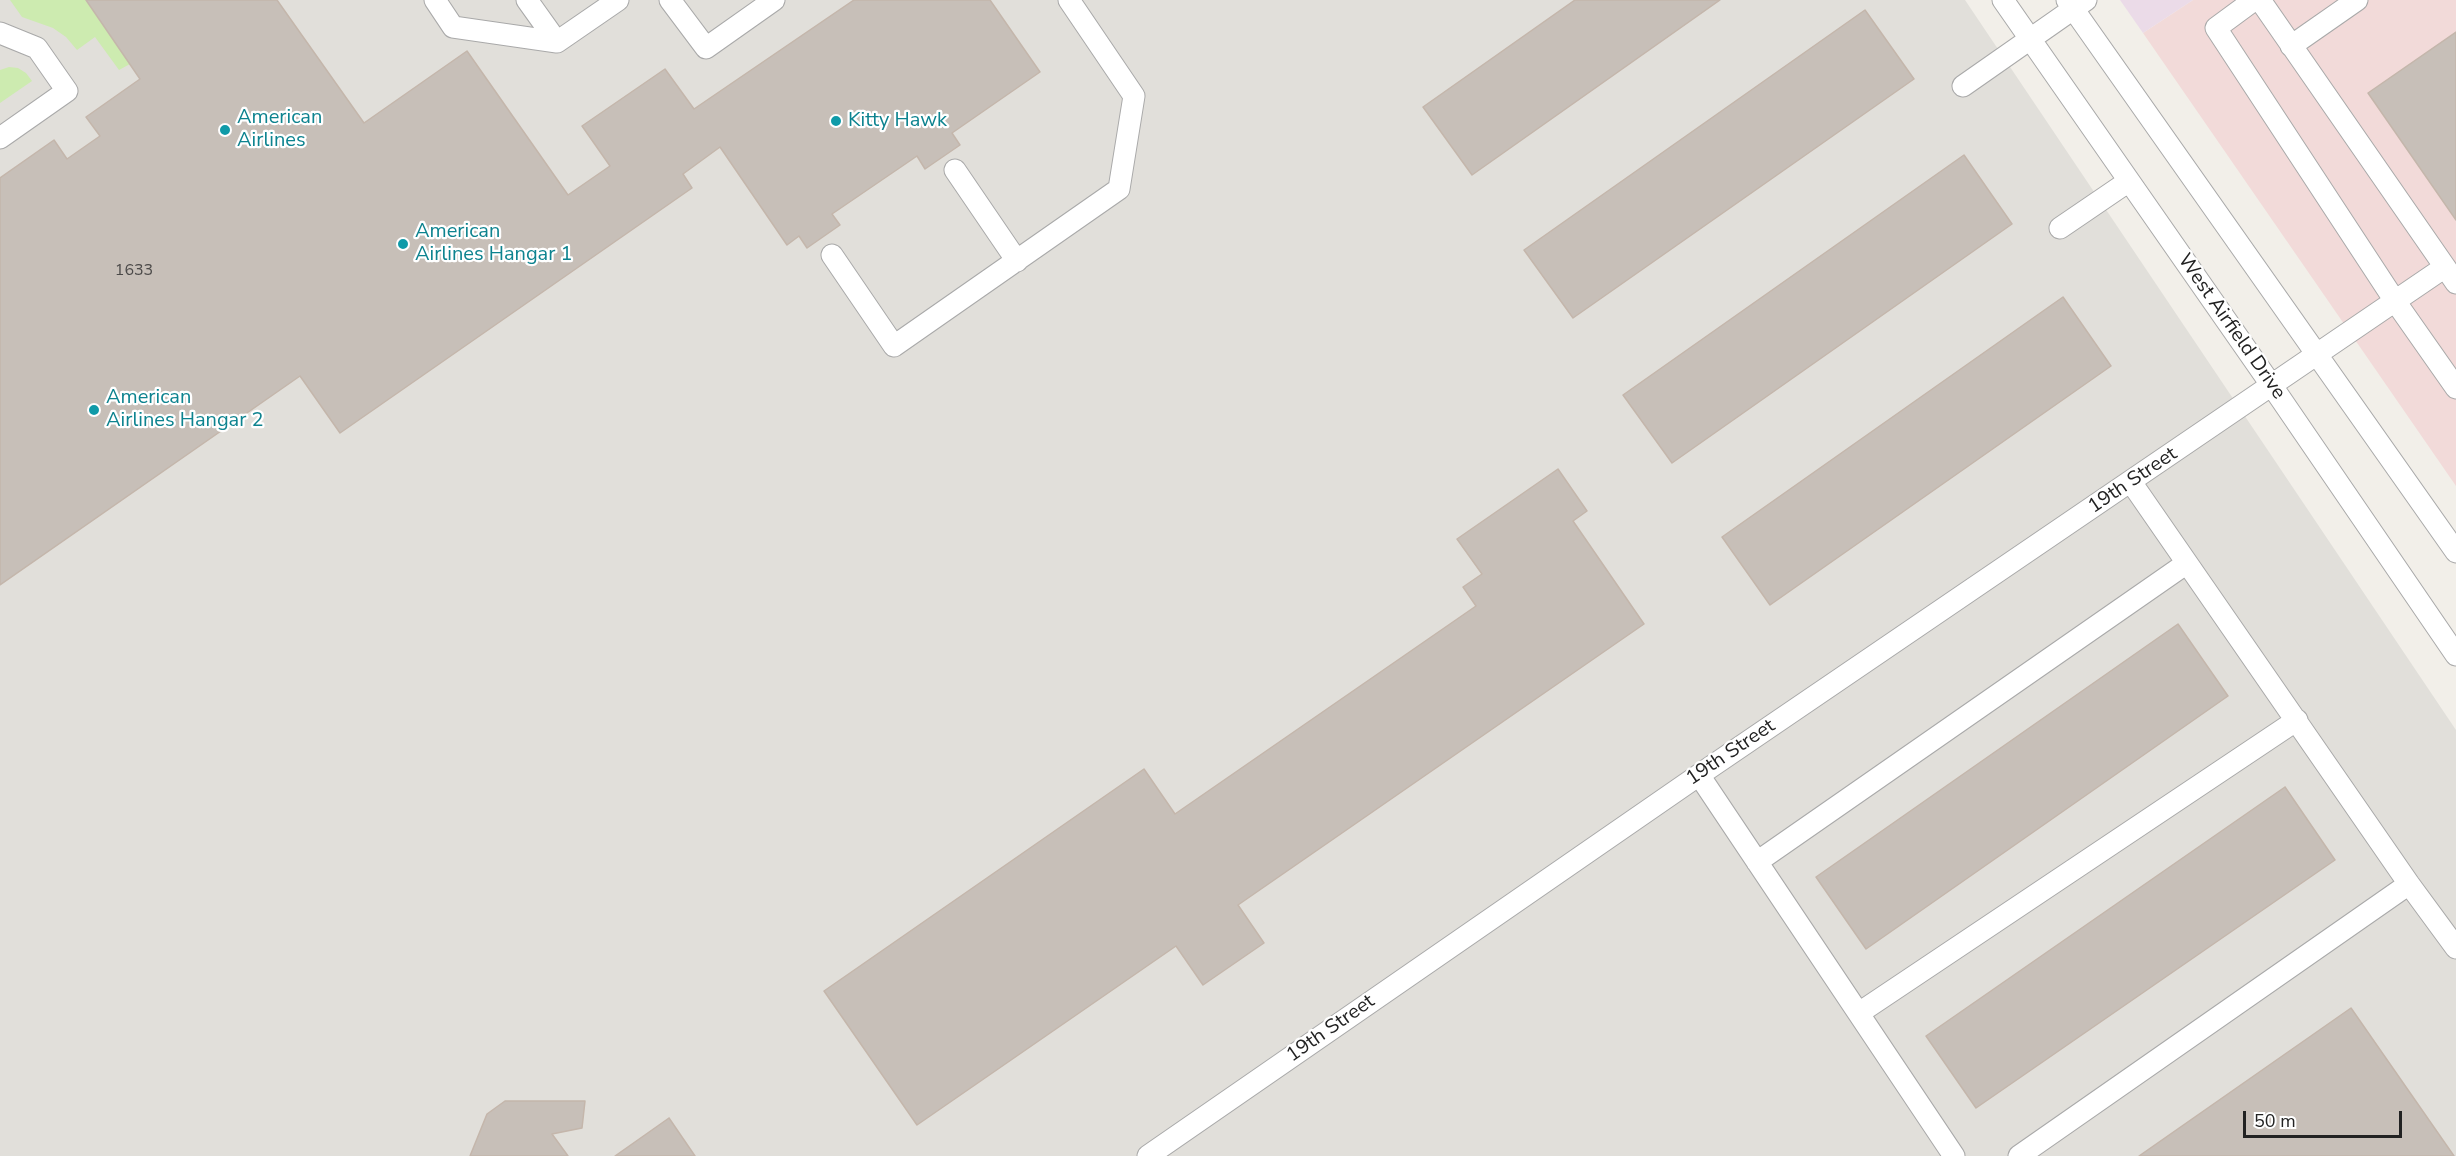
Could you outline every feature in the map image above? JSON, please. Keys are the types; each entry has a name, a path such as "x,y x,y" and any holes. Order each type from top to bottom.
{"street":[{"path":"435,0 453,27 557,42 618,0"},
{"path":"526,0 557,42"},
{"path":"670,0 706,48 774,0"},
{"path":"832,255 894,346 1119,189 1134,96 1068,0"},
{"name":"West Airfield Drive","path":"2003,0 2456,655"},
{"path":"2254,0 2216,28 2395,301 2456,388"},
{"path":"2259,0 2451,275"},
{"path":"2291,46 2357,0"},
{"path":"1963,86 2075,3 2317,355 2456,552"},
{"path":"0,33 37,48 67,91 0,138"},
{"path":"955,170 1017,261"},
{"path":"2060,228 2128,181"},
{"name":"19th Street","path":"1148,1156 1699,775 2395,301 2451,275"},
{"path":"2132,482 2409,884 2456,948"},
{"path":"1757,862 2187,563"},
{"path":"1859,1013 2297,720"},
{"path":"1699,775 1954,1156"},
{"path":"2019,1156 2409,884"}],"shaded area":[{"path":"0,0 1965,0 2456,730 2456,1156 0,1156"},
{"path":"2120,0 2193,0 2143,33"},
{"path":"2193,0 2456,0 2456,486 2143,33"}],"green space":[{"path":"10,0 86,0 130,64 119,70 95,37 77,50 66,37 53,28 22,17"},
{"path":"9,67 18,68 32,81 0,103 0,70"}],"building":[{"path":"86,0 277,0 364,123 467,51 568,195 610,166 582,126 665,69 694,109 854,0 990,0 1040,72 952,133 960,145 925,169 917,156 832,214 840,225 807,248 799,236 787,245 720,147 683,174 692,188 340,433 300,376 0,585 0,178 54,140 67,159 100,136 86,117 140,79"},
{"path":"1575,0 1720,0 1472,175 1423,107"},
{"path":"1865,10 1914,79 1573,318 1524,250"},
{"path":"2456,32 2456,220 2368,93"},
{"path":"1964,155 2012,224 1672,463 1623,395"},
{"path":"2063,297 2111,366 1770,605 1722,537"},
{"path":"1558,469 1587,511 1573,521 1644,624 1238,905 1264,943 1203,985 1176,946 917,1125 824,991 1144,769 1175,814 1476,606 1463,587 1482,574 1457,539"},
{"path":"2178,624 2228,696 1866,949 1816,877"},
{"path":"2285,787 2335,860 1976,1108 1926,1036"},
{"path":"2351,1008 2454,1156 2139,1156"},
{"path":"505,1101 585,1101 582,1128 552,1134 568,1156 470,1156 487,1114"},
{"path":"669,1118 695,1156 615,1156"}],"place":[{"name":"Kitty Hawk","path":"836,121"},
{"name":"American Airlines","path":"225,130"},
{"name":"American Airlines Hangar 1","path":"403,244"},
{"name":"American Airlines Hangar 2","path":"94,410"}]}
